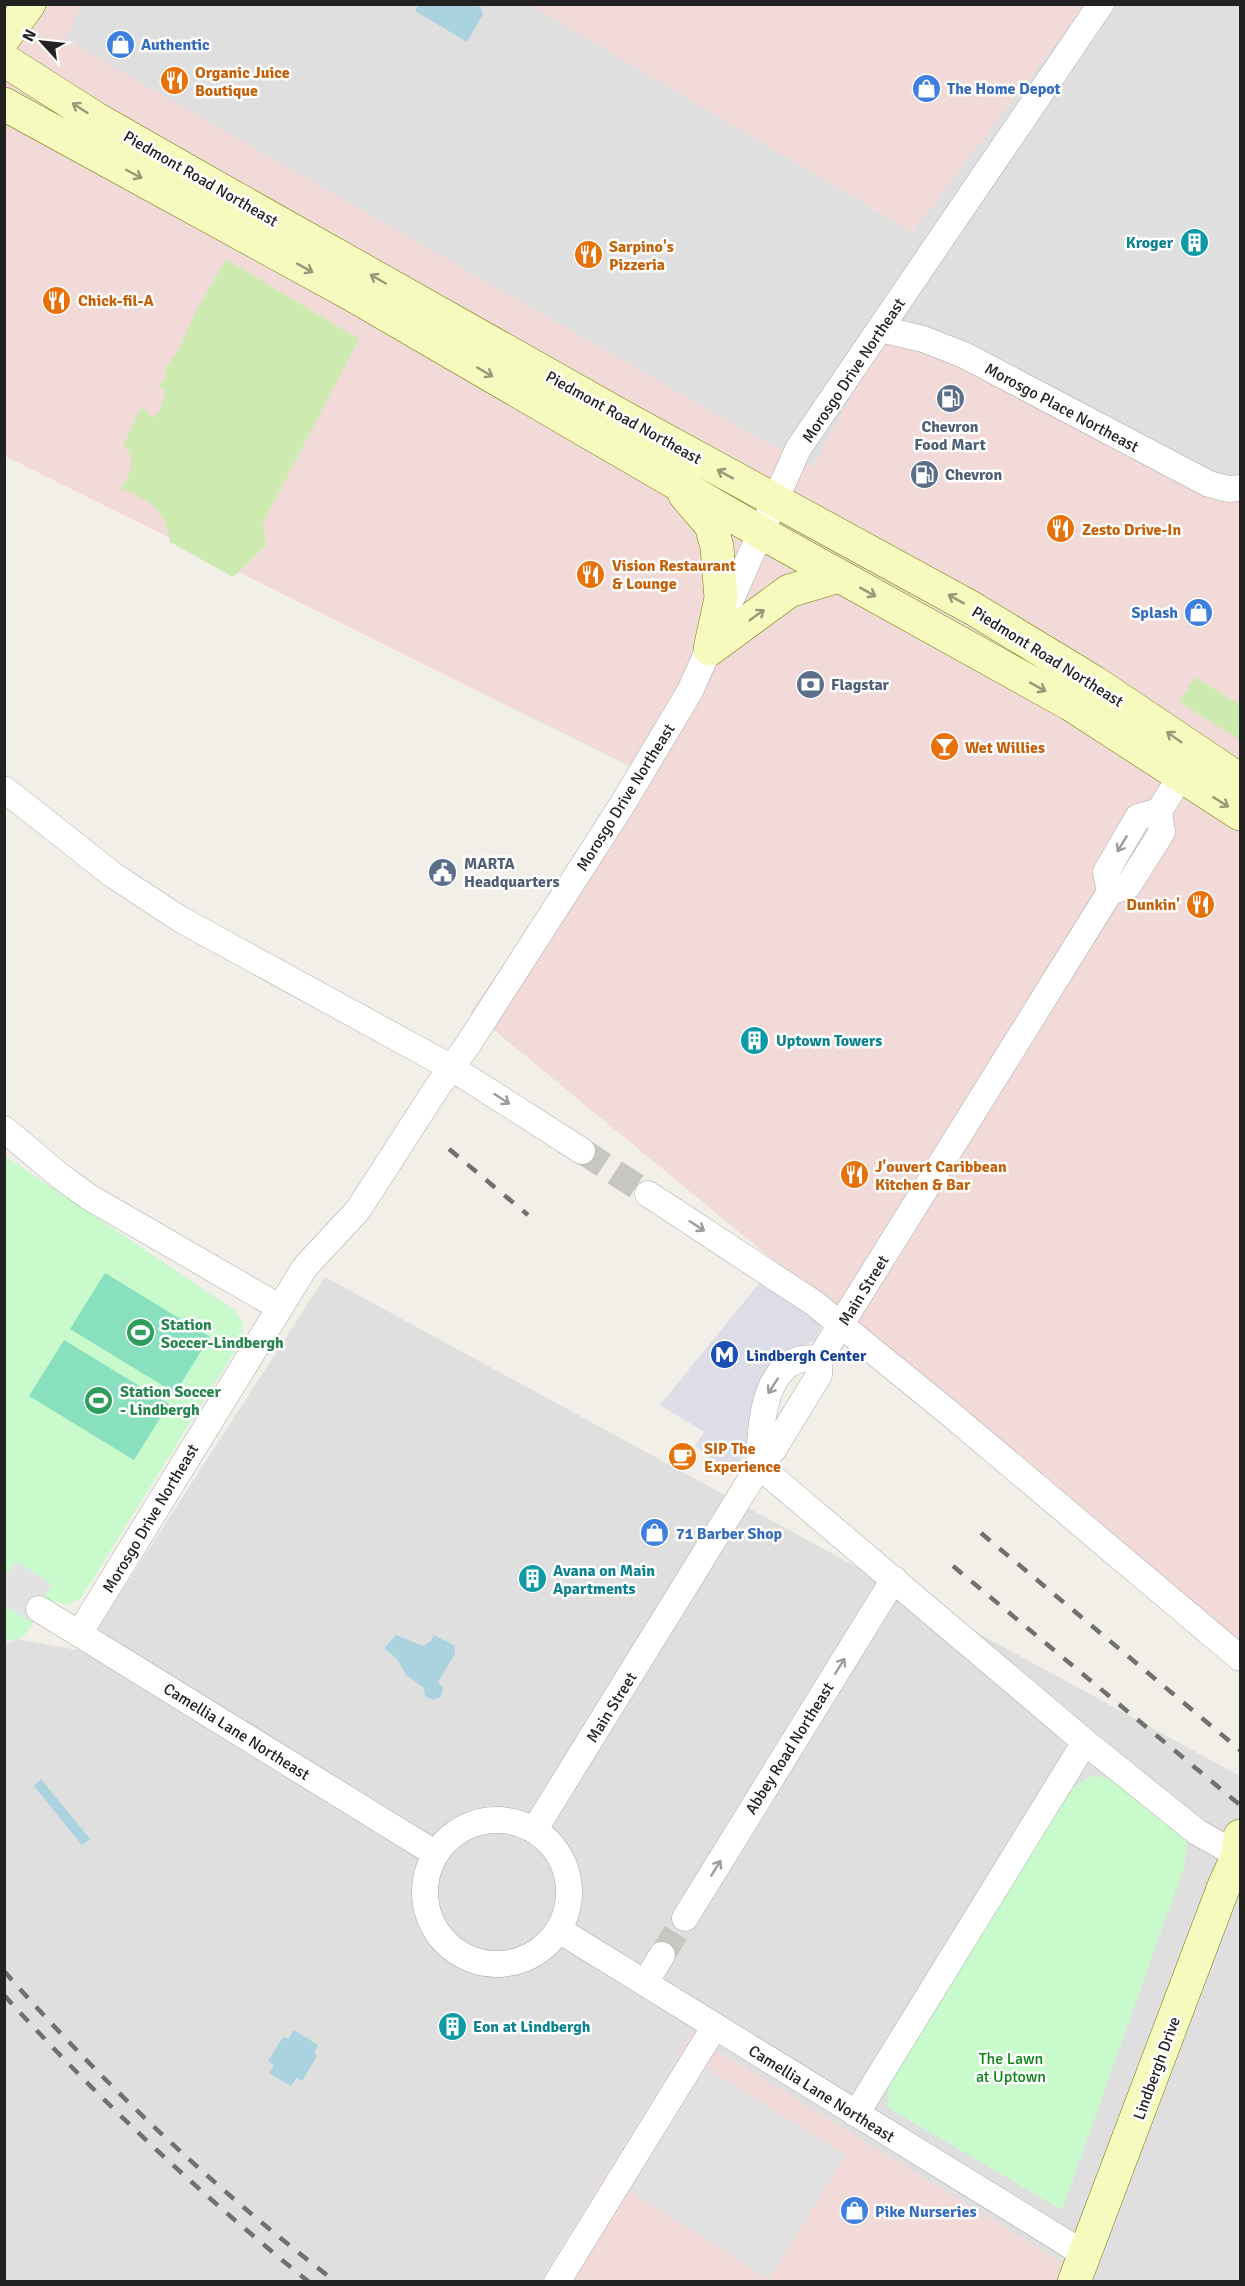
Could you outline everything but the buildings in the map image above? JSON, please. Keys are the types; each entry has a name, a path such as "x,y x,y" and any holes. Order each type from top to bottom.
{"main road":[{"path":"4,38 29,4"},
{"name":"Piedmont Road Northeast","path":"4,60 95,118 1029,642 1094,682 1240,780"},
{"name":"Piedmont Road Northeast","path":"4,104 351,294 762,533 1070,704 1240,814"},
{"path":"671,480 711,525 717,547 721,598 710,649"},
{"path":"710,649 789,591 839,576"},
{"name":"Lindbergh Drive","path":"1080,2268 1224,1886 1240,1850"}],"street":[{"name":"Morosgo Drive Northeast","path":"79,1634 305,1267 358,1210 622,805 690,691 798,449 1101,4"},
{"name":"Morosgo Place Northeast","path":"880,329 923,339 964,355 1209,484 1228,489 1240,488"},
{"name":"Main Street","path":"535,1830 759,1466 772,1450 819,1375 820,1358 1110,892 1106,872 1138,818 1159,811 1180,776"},
{"path":"4,789 113,875 180,919 452,1068 582,1151"},
{"path":"4,1129 89,1197 279,1307"},
{"path":"648,1194 814,1303 1240,1658"},
{"path":"759,1466 1085,1742 1197,1832 1240,1850"},
{"name":"Abbey Road Northeast","path":"685,1918 894,1579"},
{"name":"Camellia Lane Northeast","path":"39,1609 436,1854"},
{"path":"856,2114 1085,1742"},
{"path":"492,1819 514,1821 535,1830 553,1844 565,1864 570,1886 568,1909 559,1930 544,1947 525,1959 503,1964 480,1962 459,1954 442,1939 430,1919 425,1897 427,1875 436,1854 450,1837 470,1824 492,1819"},
{"name":"Camellia Lane Northeast","path":"559,1930 856,2114 1080,2268"},
{"path":"645,1983 662,1955"},
{"path":"557,2282 715,2026"}],"shaded area":[{"path":"4,5 82,5 65,39 756,437 813,466 890,326 1240,487 1240,1645 471,1011 641,772 5,456"},
{"path":"82,5 531,5 912,232 1085,5 1240,5 1240,487 813,466 756,437 64,39"},
{"path":"531,5 1085,5 912,232"},
{"path":"325,1277 1240,1776 1240,2281 1070,2281 690,2035 541,2281 5,2281 4,1646 16,1639 83,1651"},
{"path":"761,1281 820,1322 821,1328 815,1340 785,1355 753,1442 731,1475 708,1461 710,1455 695,1446 704,1432 660,1405"},
{"path":"16,1561 52,1584 31,1622 5,1606 4,1579"},
{"path":"690,2034 1076,2271 1070,2282 541,2282"},
{"path":"681,2052 846,2155 769,2279 604,2175"}],"green space":[{"path":"226,259 359,339 263,523 266,546 233,577 170,542 165,522 160,514 148,502 121,488 131,466 130,455 123,444 142,407 154,418 160,408 164,390 158,387 166,377 165,369 177,353 195,313"},
{"path":"1195,677 1240,705 1240,740 1179,702"},
{"path":"5,1156 234,1310 243,1323 243,1338 81,1598 68,1605 49,1600 23,1637 5,1642"},
{"name":"Station Soccer-Lindbergh","path":"105,1273 210,1337 175,1393 70,1329"},
{"name":"Station Soccer - Lindbergh","path":"64,1340 169,1404 134,1460 29,1396"},
{"name":"The Lawn at Uptown","path":"1092,1775 1114,1780 1187,1842 1184,1867 1062,2210 887,2107 890,2080 1069,1790"}],"water":[{"path":"475,4 481,8 483,14 467,42 415,11 418,5"},
{"path":"396,1635 423,1646 431,1641 434,1635 455,1646 455,1654 438,1682 443,1688 441,1697 433,1700 425,1696 424,1688 406,1675 397,1659 384,1648"},
{"path":"41,1779 90,1839 82,1845 34,1786"},
{"path":"294,2030 318,2045 314,2053 317,2056 302,2081 297,2078 291,2086 269,2073 274,2065 268,2061 283,2037 288,2039"}],"tunnel":[{"path":"582,1151 648,1194"},
{"path":"662,1955 685,1918"}],"railway":[{"path":"449,1149 528,1215"},
{"path":"981,1533 1240,1750"},
{"path":"953,1566 1240,1805"},
{"path":"4,1971 81,2055 162,2135 248,2211 336,2282"},
{"path":"4,1995 76,2071 189,2180 309,2282"}],"place":[{"name":"Authentic","path":"120,44"},
{"name":"Organic Juice Boutique","path":"174,81"},
{"name":"The Home Depot","path":"926,88"},
{"name":"Kroger","path":"1194,242"},
{"name":"Sarpino's Pizzeria","path":"588,255"},
{"name":"Chick-fil-A","path":"57,300"},
{"name":"Chevron Food Mart","path":"950,398"},
{"name":"Chevron","path":"924,474"},
{"name":"Zesto Drive-In","path":"1061,529"},
{"name":"Vision Restaurant & Lounge","path":"591,574"},
{"name":"Splash","path":"1199,612"},
{"name":"Flagstar","path":"810,684"},
{"name":"Wet Willies","path":"944,747"},
{"name":"MARTA Headquarters","path":"443,872"},
{"name":"Dunkin'","path":"1201,904"},
{"name":"Uptown Towers","path":"755,1040"},
{"name":"J'ouvert Caribbean Kitchen & Bar","path":"854,1175"},
{"name":"Station Soccer-Lindbergh","path":"140,1333"},
{"name":"Lindbergh Center","path":"725,1355"},
{"name":"Station Soccer - Lindbergh","path":"99,1400"},
{"name":"SIP The Experience","path":"683,1457"},
{"name":"71 Barber Shop","path":"655,1533"},
{"name":"Avana on Main Apartments","path":"532,1579"},
{"name":"Eon at Lindbergh","path":"452,2026"},
{"name":"Pike Nurseries","path":"854,2211"}]}
